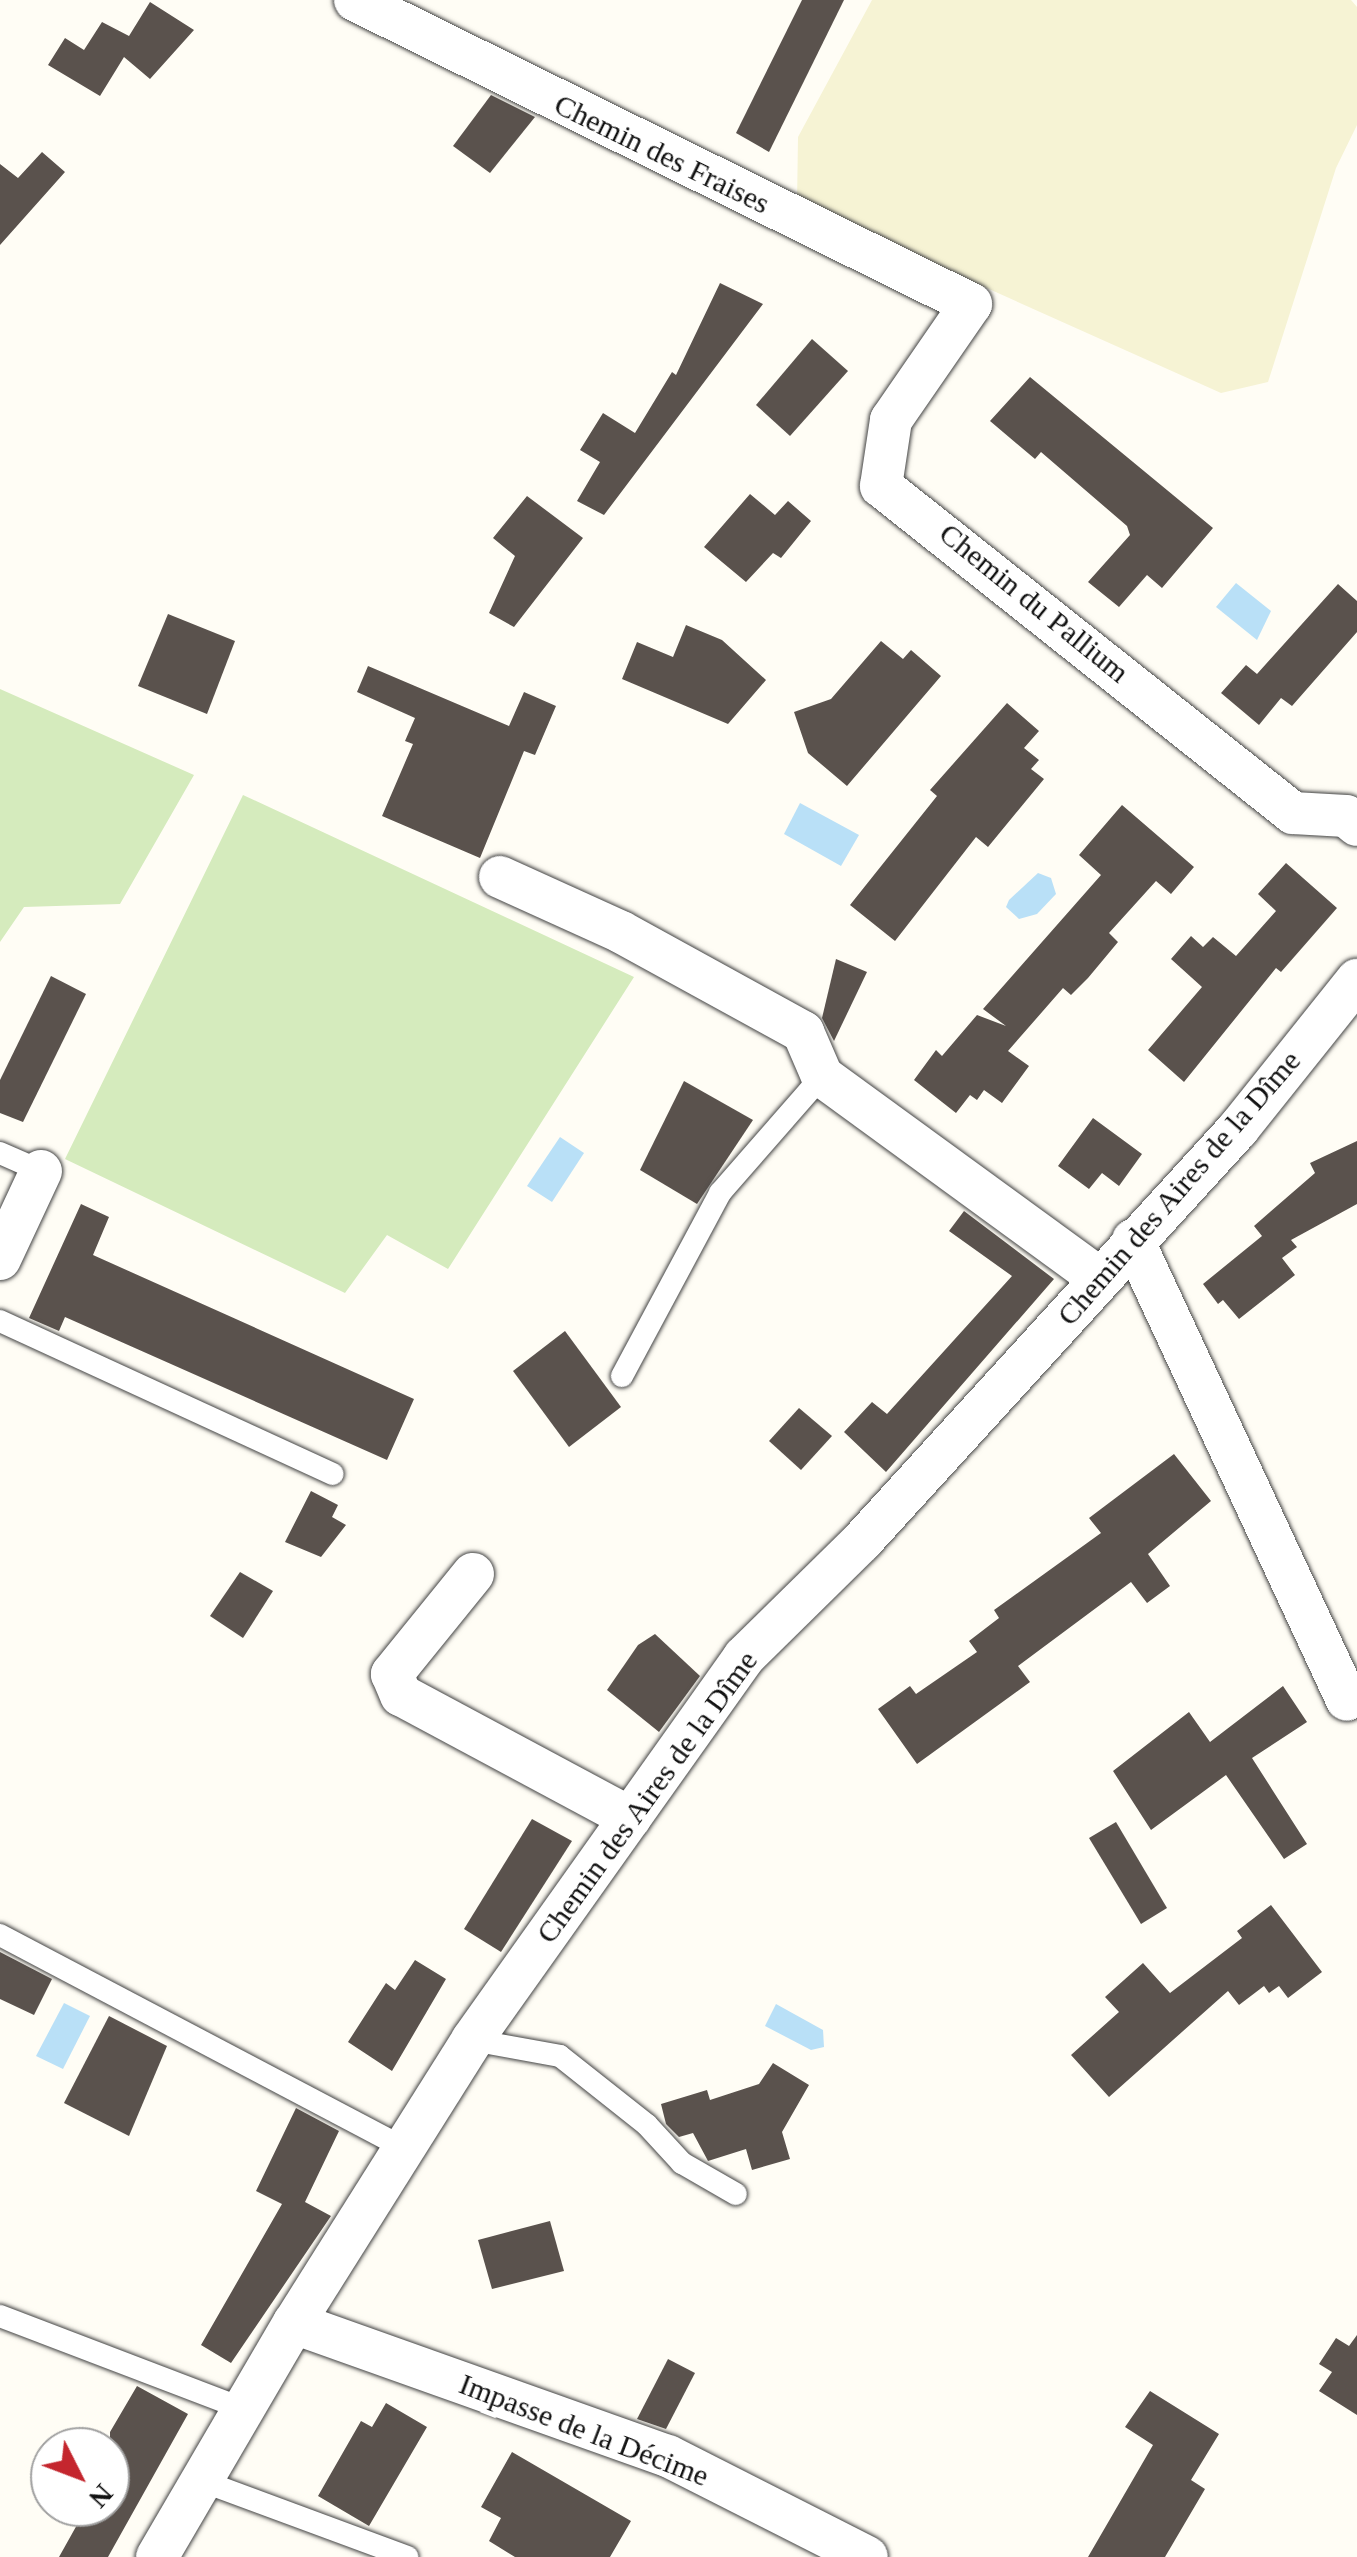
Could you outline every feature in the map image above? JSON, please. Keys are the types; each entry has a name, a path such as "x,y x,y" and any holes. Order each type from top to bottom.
{"street":[{"name":"Chemin des Fraises","path":"355,0 971,304"},
{"name":"Chemin du Pallium","path":"971,304 890,420 882,486 1294,813 1346,816 1357,825"},
{"path":"500,877 621,932 802,1032 822,1076 1100,1279"},
{"name":"Chemin des Aires de la Dîme","path":"157,2557 294,2323 472,2040 744,1657 862,1540 1238,1129 1357,980"},
{"path":"0,1259 41,1171"},
{"path":"1133,1240 1347,1700"},
{"path":"473,1574 392,1674 401,1694 630,1818"},
{"name":"Impasse de la Décime","path":"294,2323 668,2456 866,2557"}],"lane":[{"path":"622,1376 720,1193 822,1076"},
{"path":"0,1153 41,1171"},
{"path":"0,1321 333,1474"},
{"path":"0,1935 404,2148"},
{"path":"472,2040 560,2056 646,2124 682,2163 736,2194"},
{"path":"0,2316 244,2409"},
{"path":"202,2481 407,2557"}],"shaded area":[{"path":"872,0 1351,0 1357,7 1357,125 1336,168 1268,382 1221,393 797,203 798,137"}],"green space":[{"path":"0,689 194,775 120,904 24,907 0,942"},
{"path":"243,795 634,977 448,1269 387,1235 345,1293 65,1159"}],"water":[{"path":"1236,583 1271,611 1257,640 1216,607"},
{"path":"800,803 859,835 841,866 784,834"},
{"path":"1038,873 1051,878 1056,894 1037,914 1019,919 1006,907"},
{"path":"560,1137 584,1153 552,1202 527,1186"},
{"path":"64,2003 90,2016 63,2069 36,2056"},
{"path":"776,2004 823,2030 824,2047 811,2050 765,2026"}],"building":[{"path":"802,0 844,0 769,152 736,133"},
{"path":"150,2 194,30 150,79 124,57 100,96 48,65 65,38 84,50 102,22 129,36"},
{"path":"491,95 535,117 490,173 453,146"},
{"path":"42,152 65,172 0,245 0,164 18,178"},
{"path":"720,283 763,304 604,515 577,501 600,462 580,450 603,413 635,433 672,372 676,375"},
{"path":"812,339 848,371 790,436 756,405"},
{"path":"1030,377 1213,528 1162,588 1147,575 1119,607 1088,582 1130,535 1127,526 1041,452 1035,459 990,421"},
{"path":"750,494 775,515 788,501 811,521 781,558 773,553 746,582 704,547"},
{"path":"527,496 583,538 514,627 489,613 515,556 493,538"},
{"path":"1338,584 1357,601 1357,632 1292,706 1281,698 1259,725 1221,693 1246,665 1257,674"},
{"path":"168,614 235,641 207,714 138,686"},
{"path":"686,625 722,640 766,680 728,724 622,679 637,642 673,657"},
{"path":"881,641 903,659 911,650 941,676 847,786 808,753 794,712 831,699"},
{"path":"368,666 509,726 524,692 556,706 535,755 524,751 480,858 382,816 413,744 405,741 415,718 357,692"},
{"path":"1007,703 1039,731 1024,748 1039,760 1031,769 1044,779 988,847 976,837 895,941 850,905 937,796 930,790"},
{"path":"1122,805 1194,867 1171,894 1156,881 1109,933 1118,942 1088,978 1071,995 1063,988 1008,1051 1029,1066 1002,1103 984,1090 977,1100 970,1095 956,1113 914,1080 936,1050 942,1056 977,1015 1006,1026 983,1009 1101,875 1079,855"},
{"path":"1286,863 1337,908 1281,972 1276,968 1184,1082 1148,1050 1202,987 1171,959 1191,936 1203,947 1213,937 1236,956 1276,911 1258,894"},
{"path":"836,959 867,972 834,1041 822,1018"},
{"path":"51,976 86,994 23,1122 0,1113 0,1080"},
{"path":"684,1081 753,1120 697,1204 640,1170"},
{"path":"1093,1118 1142,1154 1119,1186 1102,1173 1089,1189 1058,1166"},
{"path":"1357,1141 1357,1204 1291,1240 1297,1247 1282,1258 1295,1275 1239,1319 1223,1300 1218,1304 1203,1284 1262,1236 1254,1226 1315,1173 1310,1163"},
{"path":"81,1204 109,1217 93,1255 414,1399 387,1460 65,1317 59,1331 29,1318"},
{"path":"964,1211 1054,1279 886,1472 844,1432 872,1402 887,1414 1012,1276 949,1231"},
{"path":"565,1331 621,1407 569,1447 513,1371"},
{"path":"799,1408 832,1436 801,1470 769,1441"},
{"path":"1174,1454 1211,1501 1148,1554 1170,1586 1147,1603 1131,1582 1018,1666 1030,1682 917,1764 878,1709 910,1686 916,1694 977,1652 969,1641 999,1618 994,1610 1101,1533 1089,1518"},
{"path":"311,1491 338,1505 332,1517 346,1525 321,1557 285,1542"},
{"path":"240,1572 273,1591 243,1638 210,1616"},
{"path":"655,1634 700,1676 659,1732 607,1690 638,1645"},
{"path":"1283,1686 1307,1722 1252,1758 1307,1844 1284,1859 1226,1775 1151,1830 1113,1771 1189,1712 1210,1742"},
{"path":"532,1819 572,1841 501,1952 464,1929"},
{"path":"1116,1822 1167,1908 1141,1924 1089,1838"},
{"path":"1271,1905 1322,1972 1288,1998 1279,1986 1269,1993 1264,1986 1239,2005 1228,1991 1109,2097 1071,2055 1119,2012 1105,1997 1143,1963 1170,1993 1242,1938 1237,1931"},
{"path":"0,1952 52,1979 34,2015 0,1999"},
{"path":"415,1960 446,1979 392,2071 348,2042 386,1983 395,1990"},
{"path":"109,2016 167,2046 129,2136 64,2103"},
{"path":"773,2063 809,2085 782,2132 790,2159 752,2170 746,2149 708,2161 693,2133 679,2137 666,2124 661,2104 707,2090 710,2100 759,2084"},
{"path":"296,2108 339,2131 305,2202 331,2216 231,2363 201,2345 282,2204 256,2191"},
{"path":"550,2221 564,2271 492,2289 478,2240"},
{"path":"1357,2335 1357,2415 1319,2391 1332,2372 1319,2364 1336,2338 1349,2346"},
{"path":"668,2359 695,2373 666,2429 637,2419"},
{"path":"137,2386 188,2414 130,2518 130,2427 113,2427"},
{"path":"1150,2391 1219,2434 1191,2480 1205,2489 1165,2557 1088,2557 1153,2445 1125,2427"},
{"path":"386,2403 427,2427 369,2526 318,2496 361,2421 372,2427"},
{"path":"512,2452 631,2521 610,2557 515,2557 489,2541 501,2518 481,2507"},
{"path":"76,2527 125,2527 108,2557 59,2557"}]}
